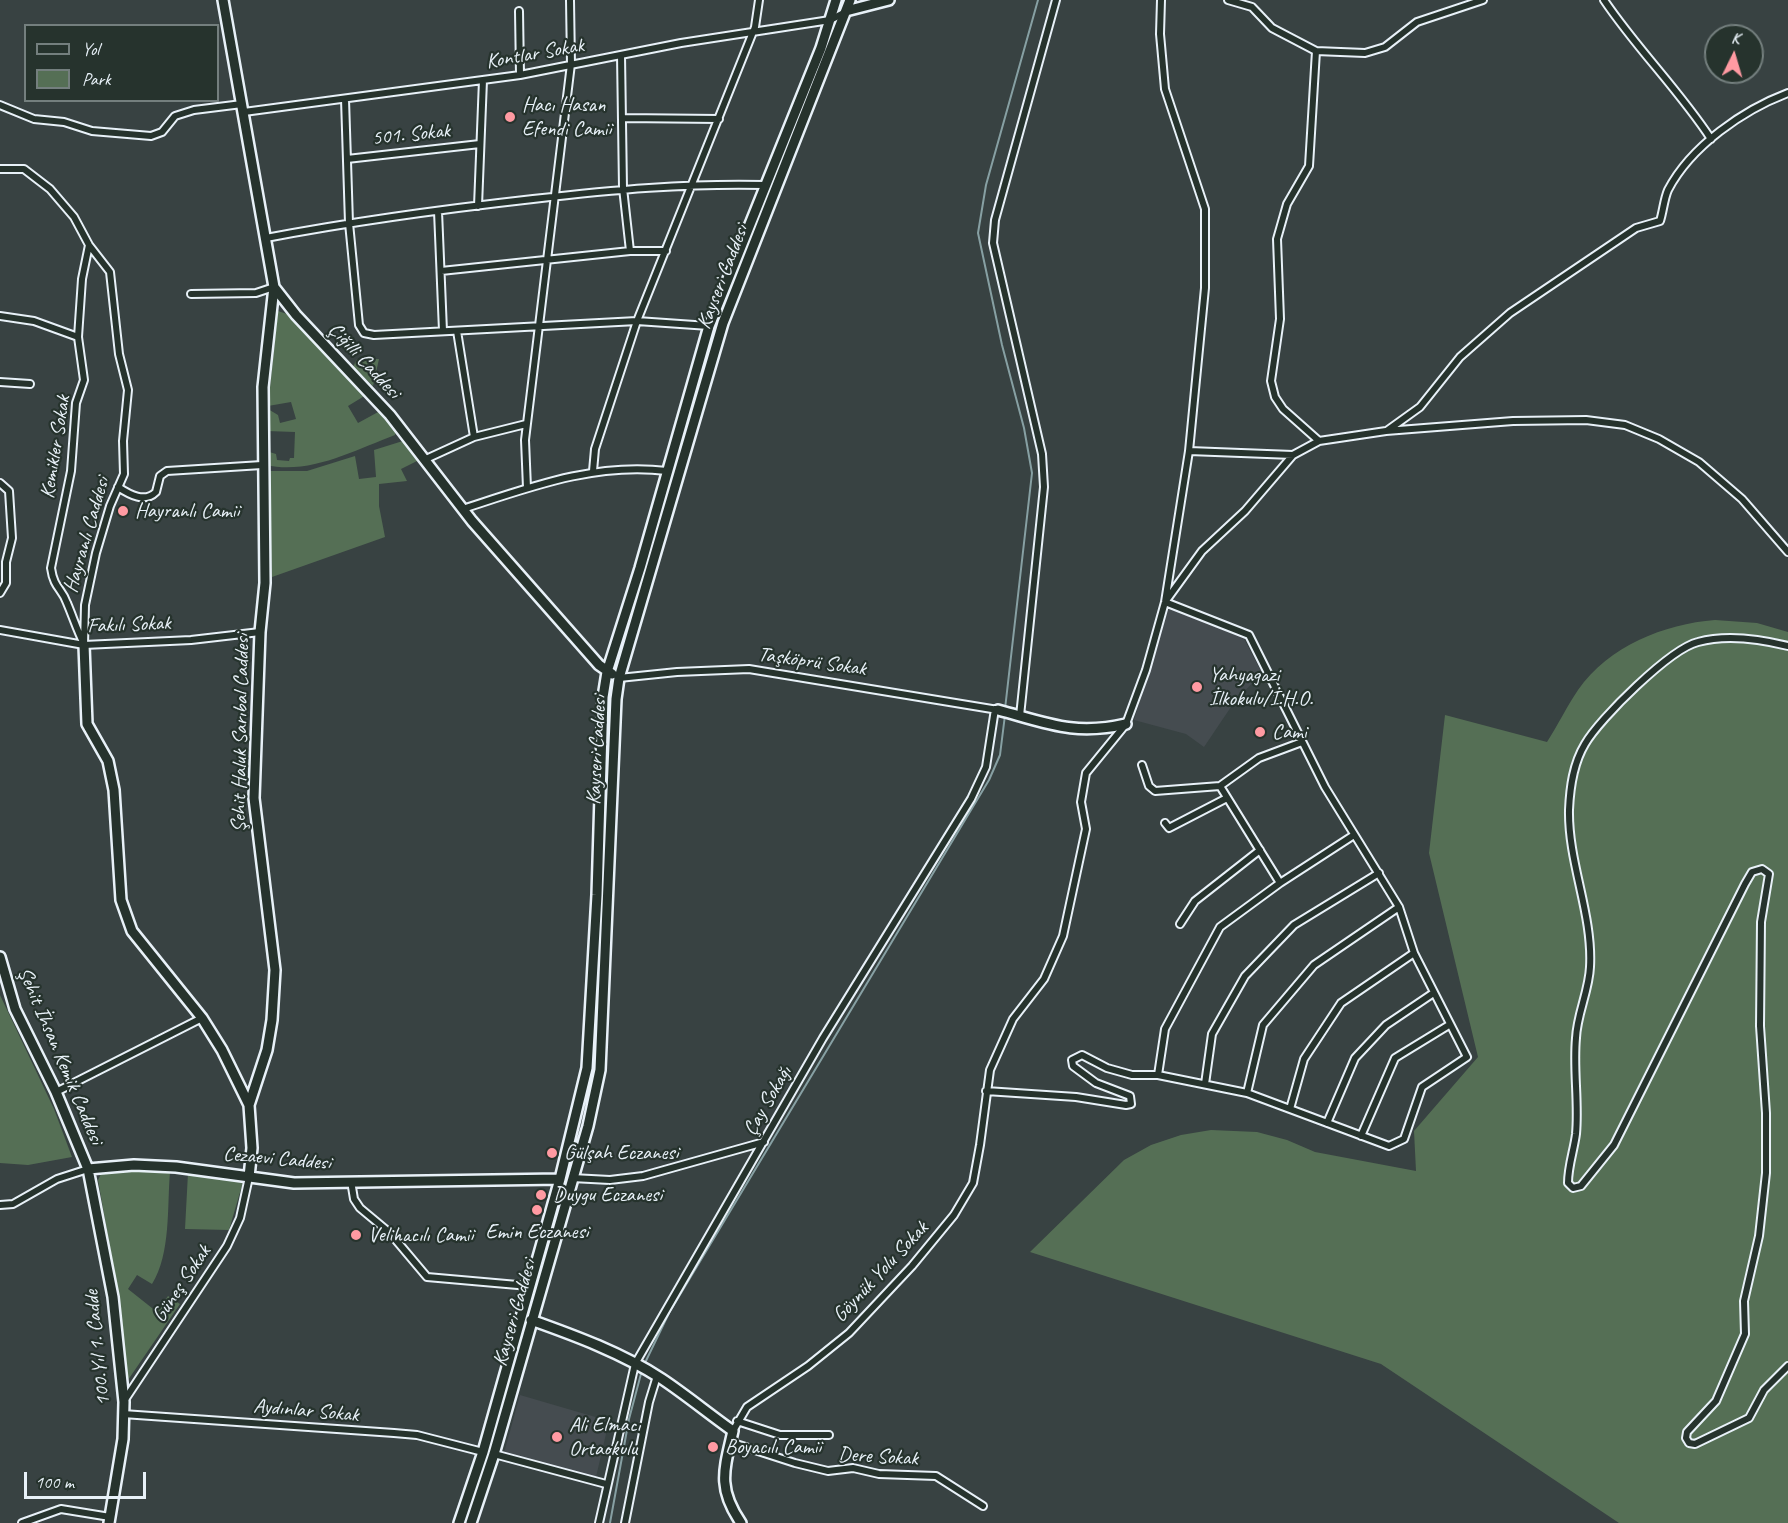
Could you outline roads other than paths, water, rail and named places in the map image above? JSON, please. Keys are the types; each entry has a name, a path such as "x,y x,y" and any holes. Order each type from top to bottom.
{"main road":[{"name":"Çiğilli Caddesi","path":"223,0 274,287 296,315 396,421 463,509 607,672 619,678"},
{"name":"Kayseri Caddesi","path":"459,1523 483,1452 560,1179 587,1068 597,895 603,697 607,672 708,326 766,185 836,0"},
{"name":"Kayseri Caddesi","path":"471,1523 494,1454 571,1178 588,1126 600,1070 616,699 619,678 723,323 850,0"},
{"path":"846,11 889,0"},
{"name":"Şehit Haluk Sarıbal Caddesi","path":"249,1176 252,1148 249,1105 267,1050 272,1020 275,970 254,798 260,632 265,583 263,387 274,287"},
{"name":"Hayranlı Caddesi","path":"84,645 87,724 108,761 114,790 121,900 132,931 202,1018 222,1050 249,1105"},
{"path":"997,710 1065,729 1106,728 1126,724"},
{"name":"Şehit İhsan Kemik Caddesi","path":"0,957 15,1009 56,1092 88,1169"},
{"name":"Cezaevi Caddesi","path":"88,1169 134,1165 176,1167 294,1183 560,1179"},
{"name":"100.Yıl 1. Cadde","path":"88,1169 112,1297 124,1402 123,1439 109,1520"},
{"path":"531,1320 582,1339 655,1375 733,1431 723,1476 725,1494 741,1523"}],"street":[{"path":"527,488 524,455 526,424 571,64 570,0"},
{"path":"593,471 595,449 637,321 694,184 753,32 759,0"},
{"path":"1020,716 1044,487 1042,454 993,243 994,220 1056,0"},
{"path":"1161,0 1160,34 1165,90 1205,209 1205,288 1189,451 1165,602"},
{"path":"1228,0 1252,7 1272,28 1316,51 1365,53 1376,51 1417,22 1483,0"},
{"path":"1252,7 1257,0"},
{"path":"1604,0 1650,62 1687,102 1711,139"},
{"path":"519,11 520,75"},
{"path":"830,20 846,11"},
{"name":"Kontlar Sokak","path":"0,105 34,119 64,122 92,131 151,136 162,132 175,116 194,110 345,99 520,75 621,55 830,20"},
{"path":"1316,51 1309,166 1287,204 1278,230 1280,319 1272,381 1275,398 1283,409 1319,441"},
{"path":"621,55 623,188 630,251"},
{"path":"478,206 483,80"},
{"path":"1386,431 1420,407 1460,357 1510,313 1636,228 1660,221 1668,191 1692,156 1711,139 1772,99 1788,93"},
{"path":"345,99 349,223 359,325 362,331 374,335 637,321 708,326"},
{"path":"622,118 719,119"},
{"name":"501. Sokak","path":"347,159 480,144"},
{"name":"Hayranlı Caddesi","path":"0,169 24,169 50,189 74,217 89,245 110,272 119,354 128,390 123,441 124,474 96,553 85,605 84,645"},
{"path":"266,238 349,223 623,188 694,184 766,185"},
{"path":"438,211 443,331"},
{"name":"Kemikler Sokak","path":"84,645 71,620 67,601 53,584 51,568 53,548 62,518 71,471 76,403 84,380 78,337 82,279 89,245"},
{"path":"441,271 630,251 666,251"},
{"path":"191,294 256,293 274,287"},
{"path":"0,316 34,321 78,337"},
{"path":"457,331 474,437"},
{"path":"0,382 30,384"},
{"path":"1165,602 1202,551 1245,511 1293,455 1319,441 1386,431 1513,421 1586,420 1625,425 1659,439 1699,462 1742,499 1788,552"},
{"path":"426,459 474,437 526,424"},
{"path":"1189,451 1293,455"},
{"path":"118,487 136,497 148,497 156,492 160,476 167,471 262,465"},
{"path":"463,509 527,488 593,471 628,468 667,471"},
{"path":"0,483 9,492 12,538 6,562 6,583 0,593"},
{"path":"986,1091 1076,1097 1128,1105 1132,1100 1130,1096 1096,1083 1073,1066 1072,1060 1078,1056 1085,1056 1107,1068 1132,1075 1158,1075 1247,1093 1389,1146 1404,1139 1422,1088 1467,1058 1432,994 1414,953 1399,907 1325,787 1249,635 1165,602"},
{"name":"Göynük Yolu Sokak","path":"733,1431 747,1407 808,1366 849,1333 912,1266 954,1215 973,1183 981,1145 990,1070 1013,1019 1044,979 1063,936 1086,829 1081,802 1086,773 1126,724 1146,670 1165,602"},
{"name":"Fakılı Sokak","path":"0,630 84,645 191,640 260,632"},
{"path":"1788,646 1759,639 1720,639 1698,642 1679,650 1601,721 1584,745 1572,776 1569,811 1573,853 1586,914 1590,968 1576,1037 1576,1133 1568,1183 1573,1188 1581,1186 1614,1145 1744,884 1752,872 1762,869 1769,873 1761,933 1760,1026 1766,1113 1766,1173 1759,1236 1744,1301 1745,1334 1716,1401 1687,1432 1686,1438 1689,1443 1695,1444 1749,1418 1764,1390 1788,1366"},
{"name":"Taşköprü Sokak","path":"619,678 677,672 749,669 997,710"},
{"name":"Çay Sokağı","path":"599,1523 606,1484 636,1365 823,1038 971,799 987,767 997,710"},
{"path":"1142,765 1149,786 1155,791 1220,786 1259,758 1302,742"},
{"path":"1220,786 1280,883"},
{"path":"1165,823 1169,828 1227,798"},
{"path":"1158,1075 1165,1029 1220,927 1280,883 1354,835"},
{"path":"1180,924 1195,901 1260,850"},
{"path":"1205,1084 1212,1034 1245,976 1294,925 1379,873"},
{"path":"1247,1093 1263,1025 1314,965 1399,907"},
{"path":"1290,1109 1304,1059 1341,1004 1414,953"},
{"path":"1327,1123 1354,1058 1386,1025 1432,994"},
{"path":"56,1092 202,1018"},
{"path":"1361,1136 1395,1058 1449,1025"},
{"path":"571,1178 610,1180 642,1176 764,1141"},
{"name":"Cezaevi Caddesi","path":"0,1205 13,1204 57,1179 88,1169"},
{"name":"Güneş Sokak","path":"124,1402 227,1246 240,1218 249,1176"},
{"path":"351,1182 354,1199 360,1208 390,1233 427,1277 529,1286"},
{"path":"625,1523 655,1375"},
{"name":"Aydınlar Sokak","path":"123,1414 417,1435 483,1452"},
{"path":"737,1421 780,1435 829,1435"},
{"name":"Dere Sokak","path":"730,1442 828,1471 853,1468 879,1474 936,1476 983,1506"},
{"path":"494,1454 606,1484"},
{"path":"22,1523 61,1509 109,1520"}],"waterway":[{"path":"1005,709 1032,473 1024,428 1002,345 978,233 986,185 1038,0"},
{"path":"644,1365 669,1313 989,780 1000,755 1005,715"},
{"path":"610,1523 629,1419 642,1370"}],"place":[{"name":"Hacı Hasan Efendi Camii","path":"510,117"},
{"name":"Hayranlı Camii","path":"123,511"},
{"name":"Yahyagazi İlkokulu/İ.H.O.","path":"1197,687"},
{"name":"Cami","path":"1260,732"},
{"name":"Gülşah Eczanesi","path":"552,1153"},
{"name":"Duygu Eczanesi","path":"541,1195"},
{"name":"Emin Eczanesi","path":"537,1210"},
{"name":"Velihacılı Camii","path":"356,1235"},
{"name":"Ali Elmacı Ortaokulu","path":"557,1437"},
{"name":"Boyacılı Camii","path":"713,1447"}]}
